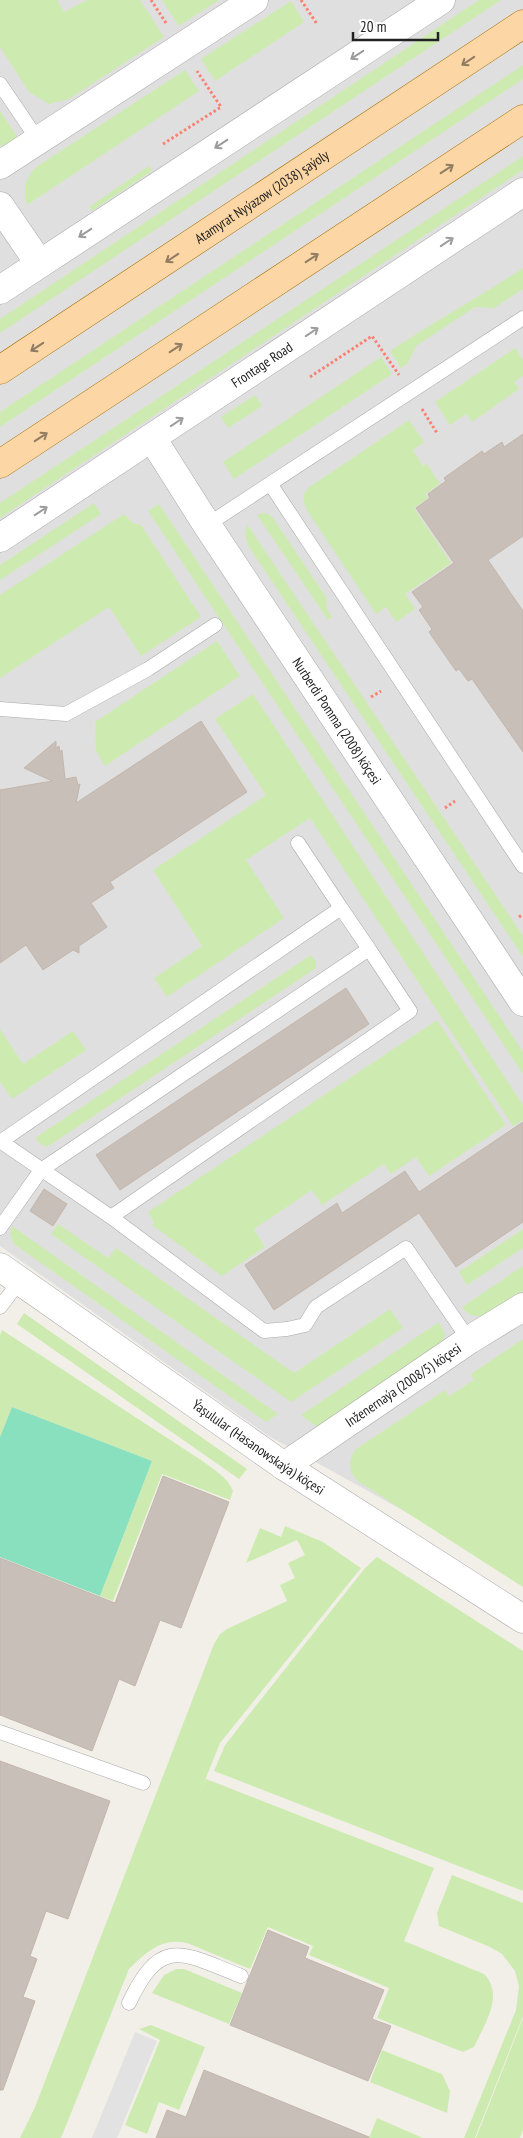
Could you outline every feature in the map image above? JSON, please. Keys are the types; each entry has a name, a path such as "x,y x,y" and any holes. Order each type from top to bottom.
{"main road":[{"name":"Atamyrat Nyýazow (2038) şaýoly","path":"0,370 523,24"},
{"path":"0,464 523,119"}],"street":[{"path":"0,165 254,0"},
{"path":"0,290 441,0"},
{"name":"Frontage Road","path":"0,538 523,192"},
{"path":"0,206 39,263"},
{"name":"Nurberdi Pomma (2008) köçesi","path":"152,438 207,525 523,1002"},
{"name":"Ýaşulular (Hasanowskaýa) köçesi","path":"10,1274 284,1466 523,1619"},
{"name":"Inženernaýa (2008/5) köçesi","path":"284,1466 468,1340 523,1307"}],"lane":[{"path":"0,84 38,140"},
{"path":"207,525 271,485 523,318"},
{"path":"271,485 523,866"},
{"path":"0,710 66,714 148,669 215,625"},
{"path":"111,1217 410,1011 298,843"},
{"path":"341,908 0,1142 111,1217 264,1331 288,1329 304,1325 316,1307 406,1248 468,1340"},
{"path":"0,1228 41,1170 369,949"},
{"path":"0,1307 10,1274"},
{"path":"0,1732 143,1783"},
{"path":"130,2003 146,1971 164,1958 188,1956 241,1976"}],"path":[{"path":"301,0 317,24"},
{"path":"163,144 208,115"},
{"path":"310,377 372,336 401,378"},
{"path":"418,404 437,433"},
{"path":"518,917 523,914"}],"shaded area":[{"path":"0,0 523,0 523,1577 267,1435 0,1246"},
{"path":"135,2032 157,2041 117,2138 92,2138"}],"green space":[{"path":"0,0 57,0 64,12 87,0 140,0 164,37 69,99 49,104 29,92 0,47"},
{"path":"162,0 219,0 179,26"},
{"path":"479,0 501,0 0,333 0,319"},
{"path":"291,1 304,22 215,81 201,59"},
{"path":"523,65 523,79 0,427 0,412"},
{"path":"185,70 199,91 27,205 26,184 36,167"},
{"path":"0,111 18,138 3,148 0,144"},
{"path":"523,156 523,170 0,518 0,503"},
{"path":"149,166 152,171 92,211 89,207"},
{"path":"523,268 523,289 494,308 475,307 416,346 408,363 401,368 390,351"},
{"path":"515,348 523,360 523,376 514,382 519,389 472,422 466,414 450,425 435,402"},
{"path":"381,357 392,374 234,479 223,462"},
{"path":"255,395 262,406 228,428 221,417"},
{"path":"409,420 424,442 413,450 423,466 427,464 440,484 425,494 428,498 414,508 451,563 405,594 415,609 396,622 386,607 376,614 306,509 303,496 308,488"},
{"path":"94,503 101,514 0,580 0,565"},
{"path":"159,504 523,1052 523,1074 148,511"},
{"path":"261,513 268,514 273,518 326,597 327,609 332,617 328,620 257,515"},
{"path":"124,514 133,523 141,525 201,617 141,656 109,607 0,678 0,595"},
{"path":"247,524 523,936 523,957 249,547 245,534"},
{"path":"217,641 240,676 105,766 96,751 95,722"},
{"path":"253,694 523,1105 523,1120 513,1126 310,818 246,860 284,918 167,997 154,978 202,946 153,870 266,795 215,719"},
{"path":"311,955 316,962 316,968 47,1147 40,1144 35,1138"},
{"path":"437,1020 506,1125 429,1176 416,1157 391,1174 384,1164 322,1205 312,1190 254,1229 265,1247 222,1276 152,1225 154,1222 148,1212"},
{"path":"0,1029 23,1064 73,1031 86,1050 12,1099 0,1082"},
{"path":"58,1224 108,1258 116,1248 294,1373 390,1309 403,1328 291,1402 51,1234"},
{"path":"12,1226 278,1414 266,1422 14,1244 10,1235"},
{"path":"523,1229 523,1248 467,1285 459,1272"},
{"path":"523,1266 523,1291 501,1307 484,1315 476,1316 469,1314 462,1307"},
{"path":"24,1313 247,1469 239,1479 17,1324"},
{"path":"439,1322 445,1334 443,1343 318,1428 301,1415"},
{"path":"2,1330 201,1460 224,1477 231,1486 233,1491 230,1500 162,1474 113,1601 100,1596 152,1461 12,1407 0,1437 0,1335"},
{"path":"523,1339 523,1587 359,1482 353,1475 350,1466 356,1449 445,1390 449,1396 474,1380 471,1374"},
{"path":"12,1407 152,1461 100,1596 0,1557 0,1437"},
{"path":"285,1526 323,1542 361,1568 220,1743 200,1793 206,1779 434,1868 404,1941 484,1974 490,1982 493,1991 493,2001 487,2020 474,2047 463,2052 377,2018 389,1988 309,1955 313,1946 268,1927 250,1969 187,1943 170,1942 162,1944 141,1957 129,1969 61,2138 20,2138 35,2107 214,1644 220,1634 227,1629 287,1601 280,1585 295,1578 288,1563 305,1555 297,1540 246,1563 260,1528 281,1537"},
{"path":"377,1557 523,1651 523,1891 214,1771 225,1745 365,1568"},
{"path":"452,1875 523,1903 523,2016 475,2138 464,2138 516,2010 519,1986 515,1971 502,1954 490,1947 439,1926 437,1913"},
{"path":"176,1969 184,1969 242,1993 229,2024 152,1993 164,1975"},
{"path":"523,2018 523,2130 520,2138 476,2138"},
{"path":"151,2025 205,2047 179,2110 159,2102 147,2134 125,2125 160,2040 139,2029"},
{"path":"382,2050 442,2074 450,2091 447,2113 370,2082"},
{"path":"377,2118 423,2138 369,2138"}],"building":[{"path":"523,434 523,536 488,560 523,611 523,752 472,679 468,681 459,669 456,671 429,632 432,629 419,610 423,607 412,592 454,563 416,508 430,498 428,494 446,481 444,478 482,451 484,454 502,442 504,447"},
{"path":"201,721 247,792 110,882 114,888 91,903 107,927 79,946 79,953 73,950 43,970 26,945 0,963 0,790 52,781 24,768 56,741 56,748 59,746 60,752 62,750 65,779 76,777 78,785 80,784 76,803"},
{"path":"346,988 369,1024 120,1190 96,1155"},
{"path":"523,1122 523,1222 456,1267 419,1213 274,1310 245,1265 337,1203 342,1213 405,1171 419,1192"},
{"path":"44,1189 67,1204 53,1226 30,1211"},
{"path":"163,1476 229,1502 181,1628 160,1620 135,1686 119,1679 92,1751 0,1715 0,1558 115,1603"},
{"path":"0,1761 110,1801 68,1919 46,1911 30,1956 37,1959 23,1997 35,2001 3,2090 0,2090"},
{"path":"268,1930 309,1947 305,1958 384,1990 372,2019 391,2026 368,2081 230,2025"},
{"path":"204,2070 369,2138 156,2138 167,2110 186,2117"}]}
